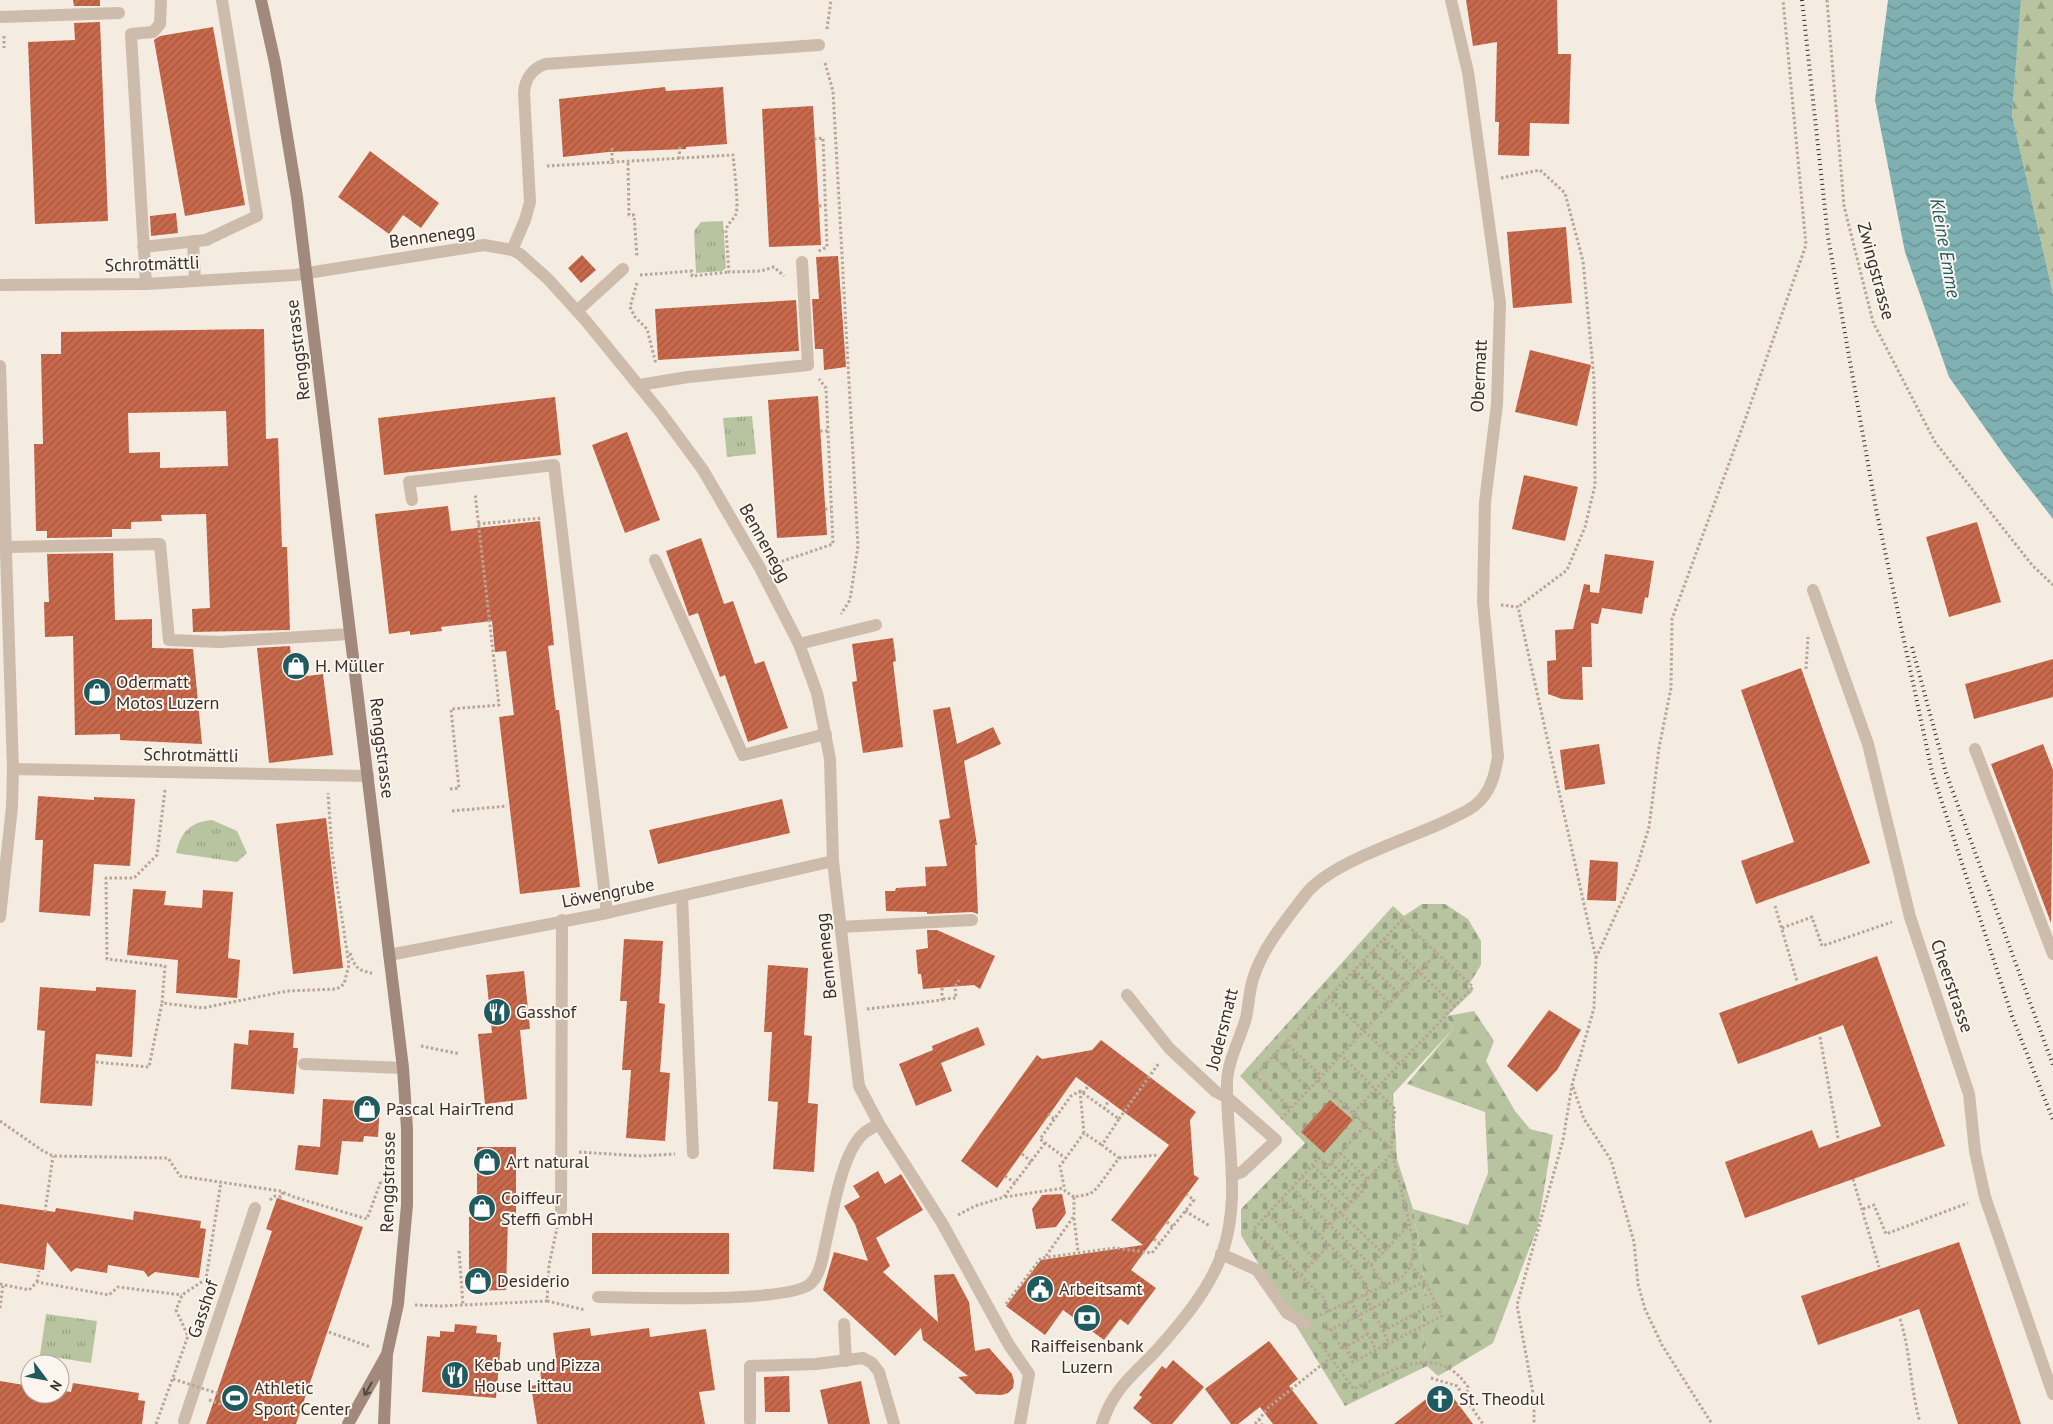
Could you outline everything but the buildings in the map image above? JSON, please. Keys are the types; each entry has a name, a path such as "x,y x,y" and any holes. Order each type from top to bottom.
{"main road":[{"name":"Renggstrasse","path":"261,0 277,73 297,197 403,1068 408,1180 403,1261 398,1304 387,1354 384,1424"},
{"name":"Renggstrasse","path":"348,1424 387,1354"}],"street":[{"path":"146,284 131,34 153,32 160,24 161,0"},
{"path":"143,247 206,240 257,216 222,0"},
{"name":"Obermatt","path":"1451,0 1468,72 1500,303 1497,404 1484,502 1483,602 1498,757"},
{"path":"0,17 119,13"},
{"path":"512,250 525,220 530,202 525,83 536,68 545,64 820,45"},
{"path":"193,241 194,281"},
{"name":"Bennenegg","path":"306,274 484,246 512,250 520,254 548,279 577,311 639,385 703,470 760,568 799,644 817,693 830,759 833,861 849,1013 859,1086 879,1124 942,1223 993,1317 1028,1374 1020,1424"},
{"path":"639,385 808,365 802,262"},
{"path":"577,311 623,269"},
{"name":"Schrotmättli","path":"0,285 146,284 306,274"},
{"path":"0,366 13,769 12,807 0,917"},
{"path":"412,500 410,482 554,465 607,914"},
{"path":"6,547 160,544 169,640 219,642 350,634"},
{"path":"655,560 743,755 826,734"},
{"name":"Cheerstrasse","path":"1813,590 1868,744 1910,917 1967,1087 1975,1151 1985,1197 2053,1394"},
{"path":"799,644 876,625"},
{"path":"1975,749 2053,954"},
{"name":"Jodersmatt","path":"1102,1424 1109,1403 1120,1386 1176,1328 1205,1287 1222,1254 1232,1210 1233,1175 1227,1082 1230,1062 1246,1017 1252,979 1270,945 1307,892 1327,875 1462,814 1483,798 1494,781 1498,757"},
{"name":"Schrotmättli","path":"13,769 368,776"},
{"name":"Löwengrube","path":"389,956 464,942 562,920 607,914 833,861"},
{"path":"682,896 693,1153"},
{"path":"562,920 562,1210"},
{"path":"840,927 972,920"},
{"path":"1128,995 1170,1048 1216,1092 1228,1098 1276,1140 1242,1172 1233,1175"},
{"path":"304,1064 403,1068"},
{"path":"598,1297 728,1298 798,1290 810,1284 822,1261 842,1175 849,1157 863,1134 879,1124"},
{"name":"Gasshof","path":"186,1423 255,1208"},
{"path":"1222,1254 1257,1270 1287,1313 1306,1324"},
{"path":"844,1324 846,1361"},
{"path":"750,1421 750,1366 816,1364 864,1358 872,1363 879,1372 894,1424"}],"path":[{"path":"827,636 850,600 858,546 833,91 820,45 826,33 830,0"},
{"path":"1596,958 1636,870 1649,827 1659,748 1670,688 1672,619 1746,420 1806,245 1782,0"},
{"name":"Zwingstrasse","path":"1827,0 1844,206 1873,322 1935,442 2032,565 2053,585"},
{"path":"802,262 828,247 823,138 814,139"},
{"path":"680,144 680,159"},
{"path":"612,148 612,164"},
{"path":"529,167 628,163 733,154 736,214 727,225 726,231 729,272"},
{"path":"628,163 629,215 634,216 638,258"},
{"path":"1483,182 1540,170 1565,193 1583,261 1594,379 1595,485 1584,527 1567,570 1518,607 1483,602"},
{"path":"819,206 826,205"},
{"path":"638,267 639,275 630,307 634,317 646,329 658,370 665,381"},
{"path":"639,275 692,271 692,276 761,271 774,267"},
{"path":"760,568 833,544 826,388 808,365"},
{"path":"820,431 828,431"},
{"path":"450,789 459,788 451,709 499,704 474,475"},
{"path":"825,509 831,509"},
{"path":"478,524 560,516"},
{"path":"1518,607 1596,958 1594,1008 1572,1085 1563,1140 1517,1305 1534,1399 1534,1424"},
{"path":"162,1003 202,1008 287,991 337,989 346,980 349,965 332,852 327,775"},
{"path":"96,1062 148,1067 162,1003 165,966 107,959 106,878 134,878 157,855 163,802"},
{"path":"452,811 507,806"},
{"path":"1775,906 1797,981"},
{"path":"1782,928 1812,917 1822,946 1910,917"},
{"path":"1290,1108 1255,1075 1402,920 1473,987 1353,1113"},
{"path":"1384,939 1454,1006"},
{"path":"347,945 358,970 372,973"},
{"path":"1372,951 1408,984"},
{"path":"1268,1132 1437,953"},
{"path":"1364,960 1399,994"},
{"path":"1354,970 1390,1004"},
{"path":"943,999 956,998 955,987 959,980"},
{"path":"849,1013 942,1000 942,987"},
{"path":"1328,997 1399,1064"},
{"path":"1820,1038 1838,1138"},
{"path":"1285,1042 1321,1076"},
{"path":"421,1046 460,1054"},
{"path":"1341,1055 1395,1109 1390,1148 1414,1243 1414,1258 1411,1266 1401,1278 1321,1315 1306,1324 1354,1390 1403,1365 1437,1362 1458,1373 1468,1387 1466,1399"},
{"path":"1273,1056 1309,1089"},
{"path":"1102,1145 1150,1074"},
{"path":"1318,1080 1390,1148"},
{"path":"1065,1158 1040,1139 1071,1096 1081,1092 1088,1085"},
{"path":"1572,1085 1584,1120 1611,1160 1634,1242 1638,1284 1646,1309 1662,1345 1712,1424"},
{"path":"1081,1092 1119,1119"},
{"path":"1081,1092 1084,1133 1059,1168 1065,1192 1074,1197 1090,1194 1097,1188 1118,1158"},
{"path":"1104,1109 1109,1100"},
{"path":"1048,1114 1055,1120"},
{"path":"0,1122 53,1156 168,1158 180,1176 283,1192 367,1219 381,1181 388,1181"},
{"path":"1328,1312 1324,1298 1253,1230 1320,1158 1327,1166 1366,1125"},
{"path":"1084,1133 1118,1158 1159,1155"},
{"path":"1004,1197 1046,1144"},
{"path":"563,1155 579,1152 642,1156 693,1153"},
{"path":"1340,1153 1367,1180"},
{"path":"1022,1154 1032,1162"},
{"path":"1358,1189 1392,1154"},
{"path":"45,1212 53,1156"},
{"path":"1319,1235 1362,1192 1330,1163"},
{"path":"1312,1166 1352,1202"},
{"path":"1005,1176 1015,1183"},
{"path":"1302,1177 1383,1253"},
{"path":"1853,1179 1880,1267"},
{"path":"156,1424 188,1336 176,1310 182,1294 206,1279 221,1182"},
{"path":"942,1223 975,1206 1004,1197 1064,1188"},
{"path":"1292,1188 1371,1265 1384,1286"},
{"path":"275,1196 281,1197 283,1192"},
{"path":"993,1317 1004,1307 1041,1258 1078,1252 1124,1248 1152,1253 1194,1200 1187,1195"},
{"path":"1074,1197 1078,1252"},
{"path":"1863,1209 1874,1205 1886,1234 1985,1197"},
{"path":"1282,1199 1358,1273 1369,1292"},
{"path":"547,1302 549,1265 562,1210"},
{"path":"1185,1211 1208,1225"},
{"path":"1268,1214 1316,1260"},
{"path":"1046,1256 1074,1216"},
{"path":"1167,1222 1173,1227"},
{"path":"1371,1265 1410,1225"},
{"path":"1154,1239 1160,1244"},
{"path":"1301,1275 1329,1245"},
{"path":"460,1251 463,1305"},
{"path":"1346,1346 1353,1362 1442,1316 1425,1281 1411,1266"},
{"path":"0,1308 2,1285 29,1290 37,1282 39,1270"},
{"path":"1321,1315 1328,1331 1425,1281"},
{"path":"37,1282 109,1295 118,1287 182,1294"},
{"path":"1365,1294 1389,1343"},
{"path":"1351,1301 1376,1350"},
{"path":"398,1304 463,1305 547,1302 584,1310"},
{"path":"1383,1331 1435,1303"},
{"path":"1900,1319 1908,1343 1915,1406 1920,1422"},
{"path":"1332,1329 1342,1349 1368,1334"},
{"path":"329,1332 387,1354"},
{"path":"1255,1424 1269,1406 1330,1358"},
{"path":"1431,1378 1457,1386 1483,1424"},
{"path":"173,1379 223,1394 220,1404"},
{"path":"1259,1419 1262,1424"}],"green space":[{"path":"2021,0 2053,0 2053,294 2012,115"},
{"path":"723,221 726,268 722,271 696,273 694,231 701,222"},
{"path":"752,416 756,454 727,457 723,418"},
{"path":"212,820 237,831 247,853 237,862 176,853 181,839 188,829 198,823"},
{"path":"1422,904 1445,904 1468,919 1481,941 1481,965 1468,986 1473,991 1447,1016 1453,1029 1393,1094 1397,1159 1413,1209 1425,1283 1422,1332 1427,1366 1345,1406 1241,1235 1241,1209 1305,1143 1240,1076 1393,906 1404,916"},
{"path":"1474,1011 1494,1041 1486,1061 1515,1111 1530,1129 1553,1135 1538,1226 1493,1343 1438,1376 1427,1366 1422,1332 1425,1283 1413,1209 1468,1225 1488,1173 1485,1112 1407,1084 1453,1029 1447,1016"},
{"path":"46,1314 97,1321 91,1363 70,1360 70,1354 40,1354"}],"water":[{"name":"Kleine Emme","path":"1888,0 2021,0 2012,115 2053,294 2053,519 2009,462 1949,377 1905,252 1875,100"}],"railway":[{"path":"1802,0 1828,237 1876,509 1932,772 2012,1016 2053,1120"},
{"path":"1912,647 1946,773 2053,1065"}],"place":[{"name":"H. Müller","path":"296,666"},
{"name":"Odermatt Motos Luzern","path":"97,692"},
{"name":"Gasshof","path":"497,1012"},
{"name":"Pascal HairTrend","path":"367,1109"},
{"name":"Art natural","path":"487,1162"},
{"name":"Coiffeur Steffi GmbH","path":"482,1208"},
{"name":"Desiderio","path":"478,1281"},
{"name":"Arbeitsamt","path":"1040,1289"},
{"name":"Raiffeisenbank Luzern","path":"1087,1318"},
{"name":"Kebab und Pizza House Littau","path":"455,1375"},
{"name":"Athletic Sport Center","path":"235,1398"},
{"name":"St. Theodul","path":"1440,1399"}]}
